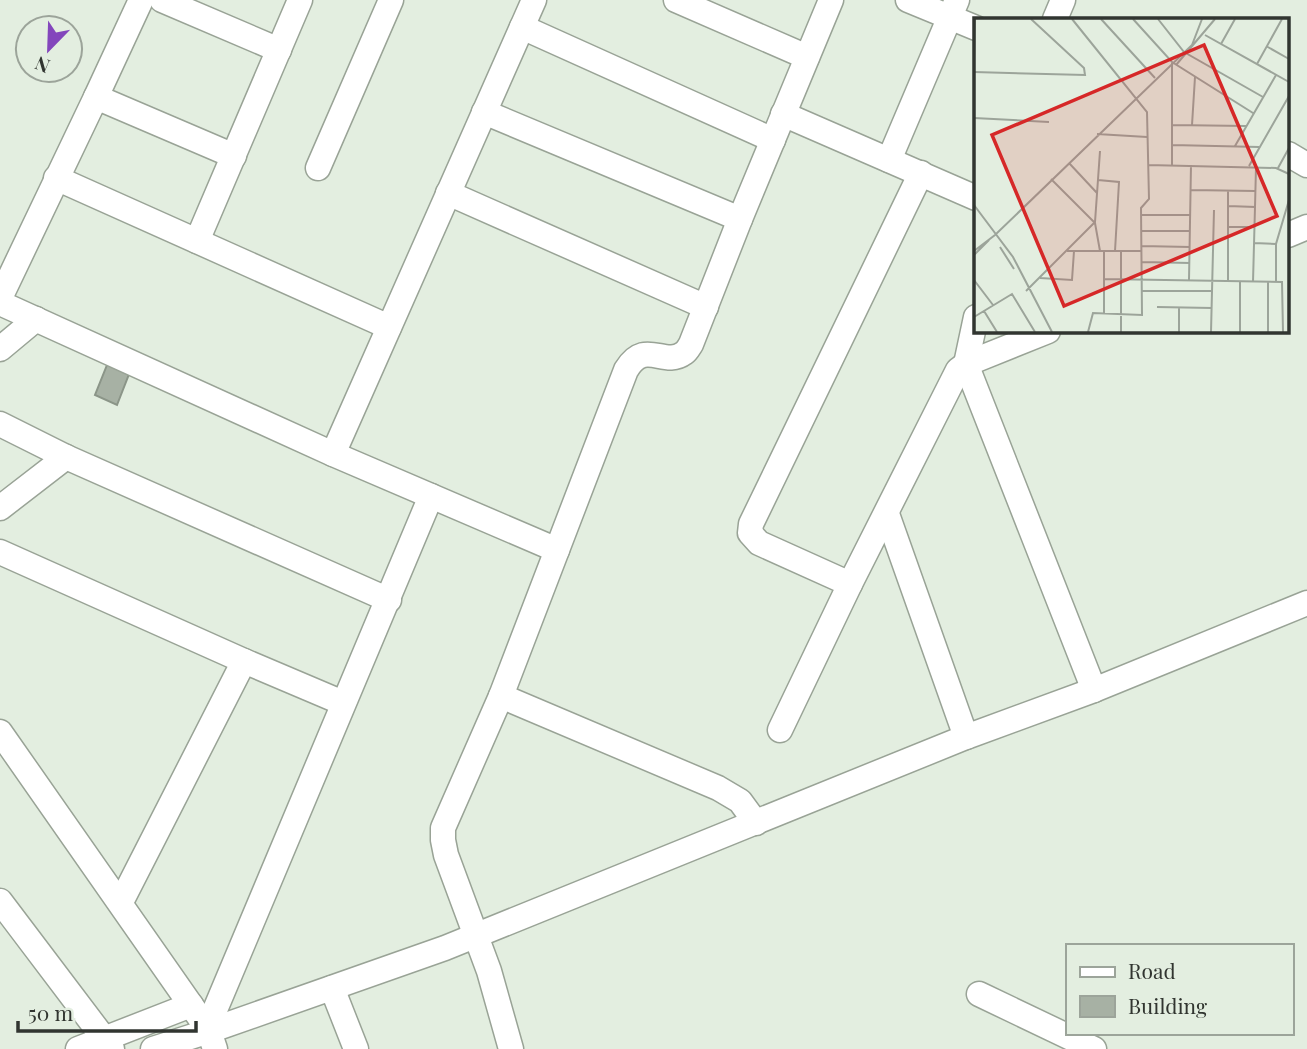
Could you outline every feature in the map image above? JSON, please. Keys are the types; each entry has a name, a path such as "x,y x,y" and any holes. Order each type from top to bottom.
{"street":[{"path":"141,0 0,300 332,454 557,550"},
{"path":"162,0 279,50"},
{"path":"197,241 300,0"},
{"path":"318,168 391,0"},
{"path":"332,454 534,0"},
{"path":"676,0 807,57"},
{"path":"511,1049 477,934 446,855 443,828 500,696 630,363 645,354 673,357 684,354 691,344 831,0"},
{"path":"908,0 953,8 974,26"},
{"path":"1055,18 1063,0"},
{"path":"890,160 953,8"},
{"path":"522,27 773,140"},
{"path":"96,97 234,156"},
{"path":"484,112 740,219"},
{"path":"783,114 974,197"},
{"path":"1290,155 1307,165"},
{"path":"850,584 759,543 750,533 751,524 921,173"},
{"path":"56,178 390,327"},
{"path":"448,193 706,307"},
{"path":"1290,234 1307,227"},
{"path":"0,349 36,319"},
{"path":"974,326 966,364 1094,690"},
{"path":"780,730 958,370 966,364 1046,332"},
{"path":"0,424 66,457 389,600"},
{"path":"0,508 66,457"},
{"path":"211,1036 343,703 431,496"},
{"path":"887,514 966,737"},
{"path":"0,552 343,703"},
{"path":"153,1049 211,1036 477,934 1307,603"},
{"path":"121,902 244,661"},
{"path":"500,696 719,788 740,801 756,823"},
{"path":"0,732 121,902 211,1036"},
{"path":"0,901 108,1043"},
{"path":"332,988 356,1049"},
{"path":"979,994 1094,1049"},
{"path":"78,1049 108,1043 191,1005"}],"building":[{"path":"109,360 131,369 117,405 95,395"}]}
